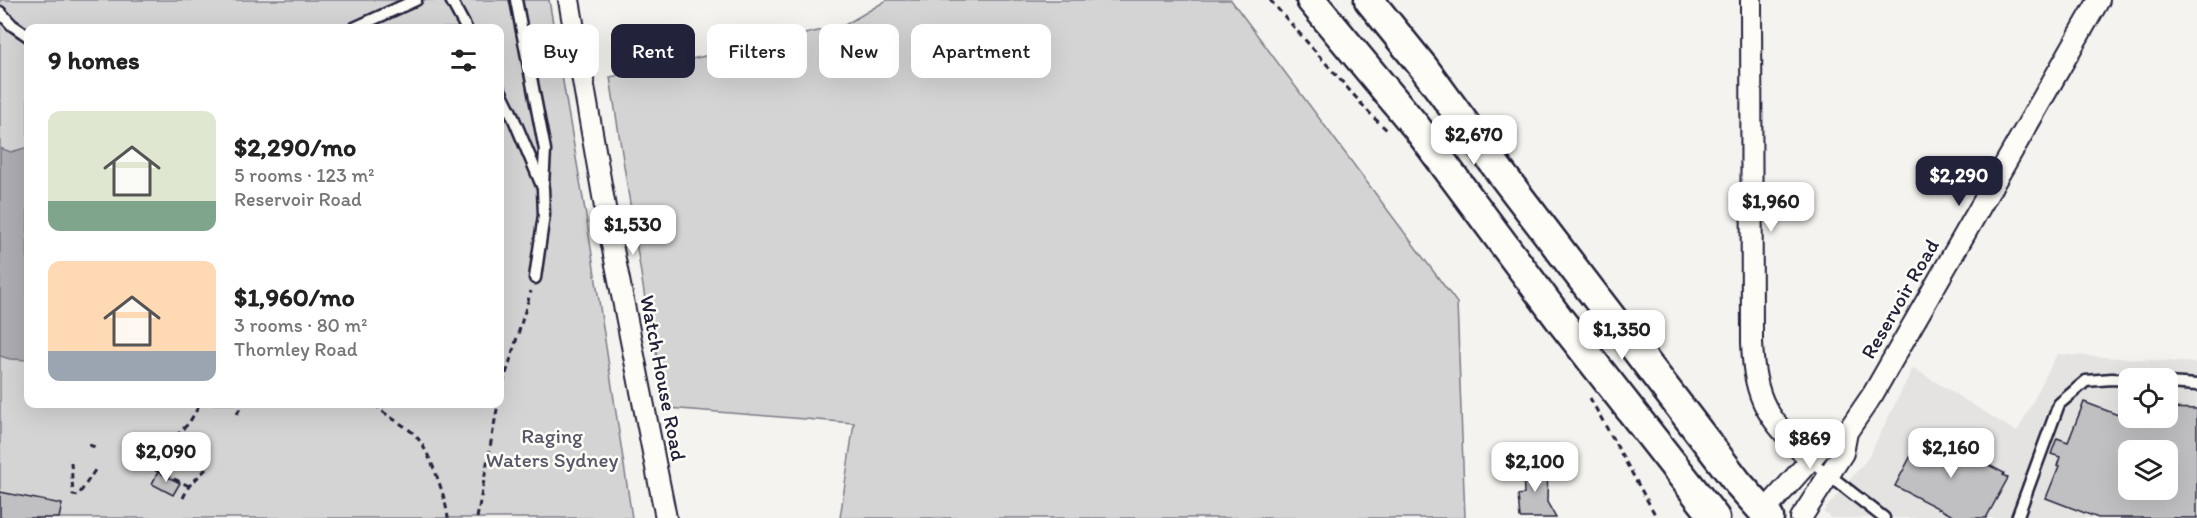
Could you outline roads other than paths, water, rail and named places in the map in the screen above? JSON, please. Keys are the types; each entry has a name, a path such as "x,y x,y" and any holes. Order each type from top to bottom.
{"main road":[{"path":"1311,0 1417,128 1560,320 1715,518"},
{"path":"1370,0 1731,474 1766,515"}],"street":[{"name":"Watch House Road","path":"569,0 607,219 666,518"},
{"path":"1751,0 1754,376 1759,394 1768,412 1780,429 1811,461"},
{"name":"Reservoir Road","path":"1801,518 1844,453 1847,432 1873,394 2099,0"},
{"name":"Reservoir Road","path":"1766,515 1827,441 1847,432"}],"lane":[{"path":"362,24 404,3 416,0"},
{"path":"451,0 464,24"},
{"path":"516,0 546,150 543,188 544,215 535,278"},
{"path":"0,12 24,33"},
{"path":"504,98 543,188"},
{"path":"2017,518 2059,404 2086,381 2118,380"},
{"path":"2178,384 2197,385"},
{"path":"1811,461 1884,518"}],"park label":[{"name":"Raging Waters Sydney","path":"552,448"}]}
